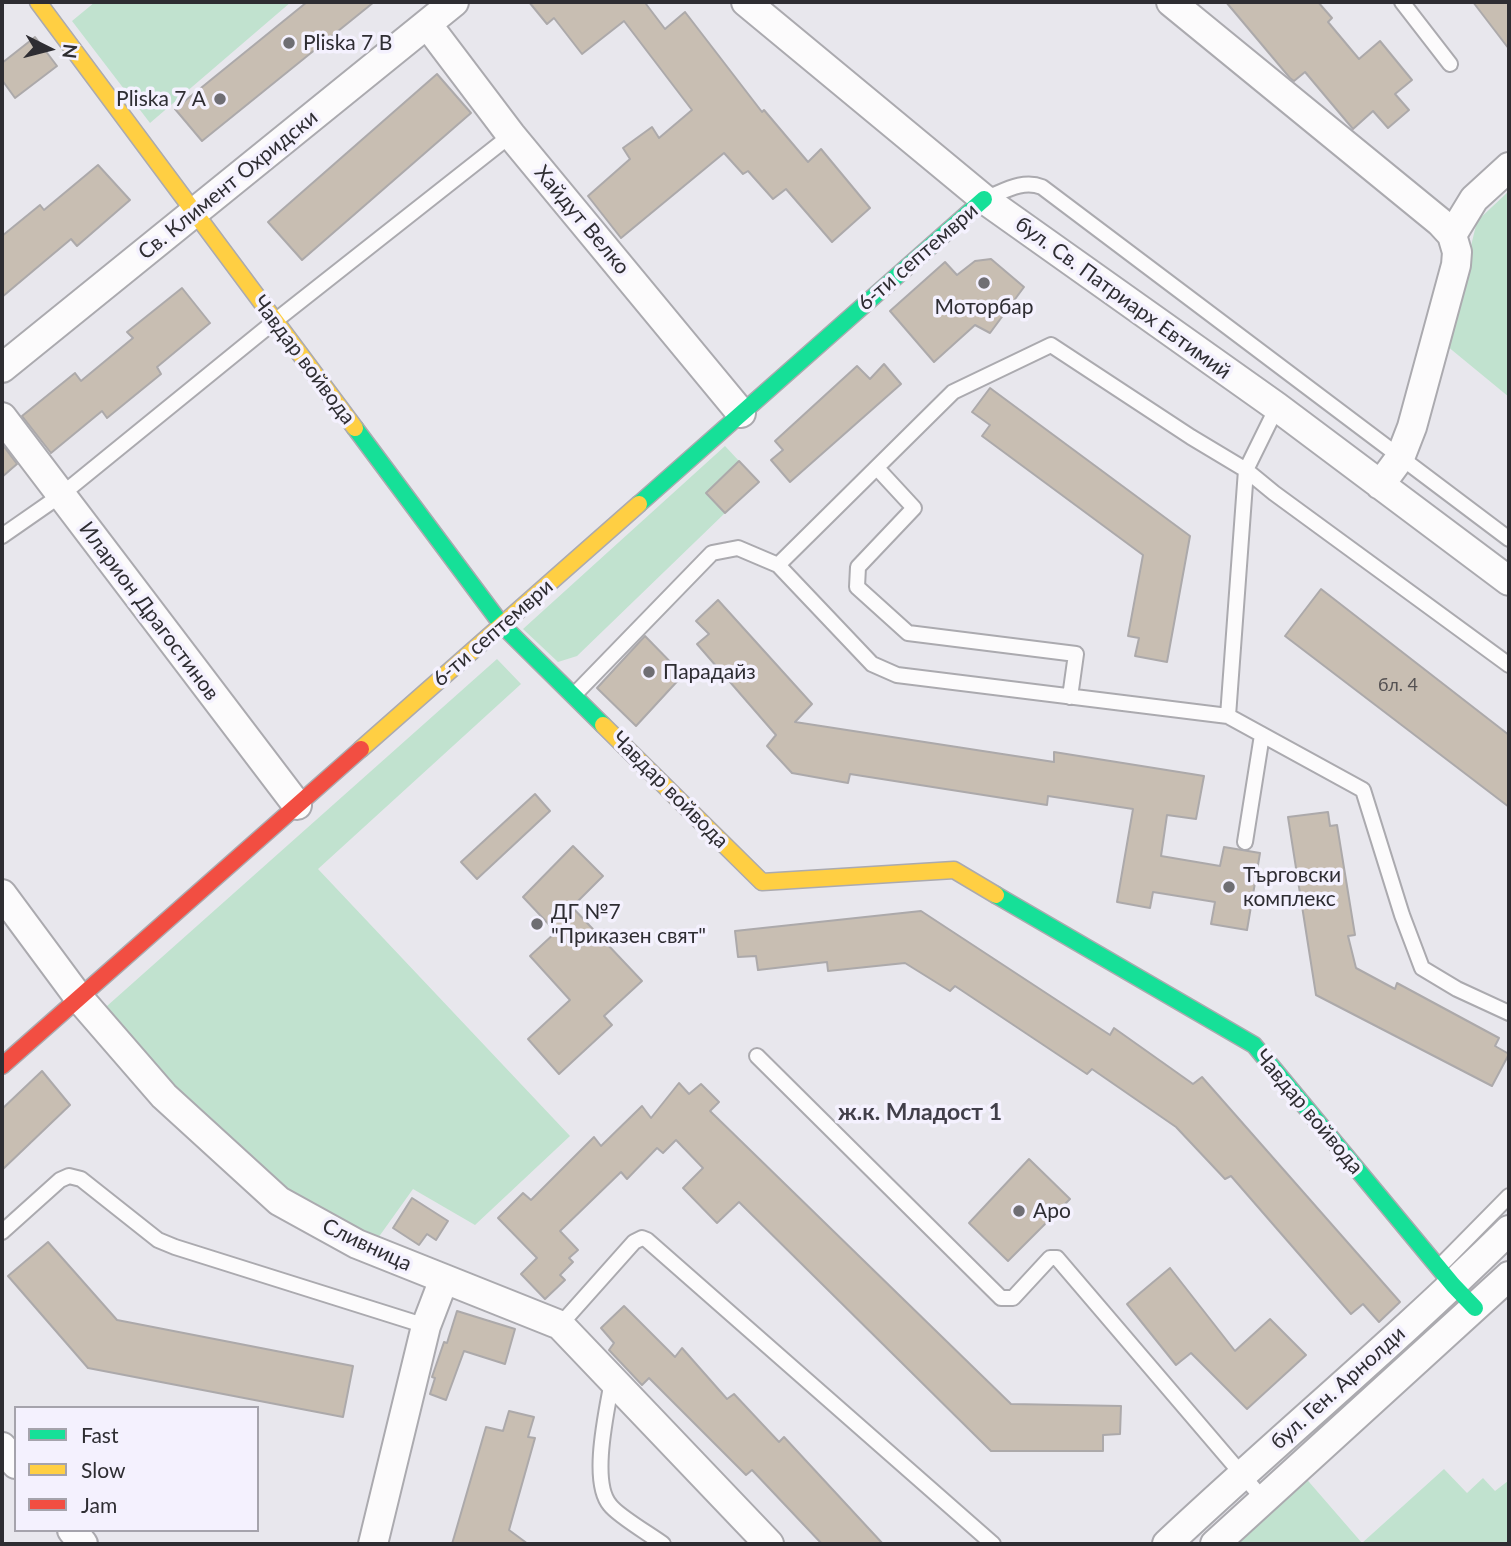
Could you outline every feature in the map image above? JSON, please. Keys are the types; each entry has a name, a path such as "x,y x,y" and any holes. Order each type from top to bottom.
{"street":[{"name":"Чавдар войвода","path":"38,2 502,625 762,882 954,870 1254,1045 1475,1308"},
{"name":"Св. Климент Охридски","path":"2,368 454,2"},
{"name":"бул. Св. Патриарх Евтимий","path":"746,2 984,199 1277,407 1509,581"},
{"path":"1171,2 1440,222 1452,235 1457,252 1456,265 1412,427 1400,457 1380,485"},
{"name":"Хайдут Велко","path":"426,24 511,135 741,413"},
{"path":"1452,235 1474,199 1509,167"},
{"name":"6-ти септември","path":"2,1066 984,199"},
{"name":"Иларион Драгостинов","path":"2,417 297,805"},
{"name":"Сливница","path":"2,894 79,998 164,1096 279,1201 357,1244 560,1325 769,1544"},
{"name":"бул. Ген. Арнолди","path":"1167,1544 1446,1276 1509,1230"},
{"name":"бул. Ген. Арнолди","path":"1215,1544 1509,1276"},
{"path":"373,1544 426,1326 444,1279"},
{"path":"2,1447 14,1462"}],"lane":[{"path":"1402,2 1450,64"},
{"path":"2,536 61,495 275,321 511,135"},
{"path":"984,199 1022,184 1042,187 1509,538"},
{"path":"778,565 953,393 1051,345 1246,470 1509,665"},
{"path":"1228,716 1246,470 1277,407"},
{"path":"877,468 914,508 858,567 857,587 908,633 1076,654 1070,697"},
{"path":"574,694 712,553 738,548 778,565 872,664 897,676 1228,716 1363,790 1402,915 1422,968 1457,989 1509,1013"},
{"path":"1245,842 1262,734"},
{"path":"757,1056 1001,1297 1013,1298 1050,1258 1057,1258 1263,1499"},
{"path":"2,1232 60,1180 69,1176 81,1179 158,1240 426,1326"},
{"path":"1446,1276 1509,1196"},
{"path":"560,1325 634,1242 642,1238 647,1240 993,1544"},
{"path":"612,1381 601,1468 603,1490 609,1505 663,1544"}],"green space":[{"path":"95,2 291,2 150,123 72,21"},
{"path":"1509,191 1509,397 1447,346 1477,221"},
{"path":"725,446 739,461 725,513 577,656 558,662 523,629"},
{"path":"497,659 521,684 318,869 570,1136 475,1225 413,1189 373,1245 285,1204 98,1014"},
{"path":"1444,1469 1467,1493 1483,1478 1495,1491 1508,1481 1509,1544 1228,1544 1303,1475 1362,1543"}],"building":[{"path":"307,2 374,2 202,141 175,109"},
{"path":"529,2 648,2 646,4 665,29 685,12 762,112 764,110 808,162 821,149 870,208 832,242 786,189 773,199 748,171 743,174 724,153 621,238 588,196 630,159 623,148 652,127 659,138 692,110 624,21 582,54 554,18 547,24"},
{"path":"1226,2 1318,2 1332,18 1328,22 1359,59 1380,41 1412,80 1395,94 1409,110 1388,128 1373,111 1353,129 1305,72 1294,81 1290,78"},
{"path":"1473,2 1509,2 1509,49"},
{"path":"35,37 57,66 15,98 2,80 2,63"},
{"path":"437,74 471,113 302,260 268,222"},
{"path":"98,165 130,200 77,246 71,239 2,297 2,236 40,205 44,210"},
{"path":"991,259 1024,287 990,333 975,325 934,362 890,311 945,262 957,275 975,261"},
{"path":"182,288 210,323 157,367 161,374 107,418 102,411 51,453 22,416 75,373 81,381 133,338 127,332"},
{"path":"884,364 901,384 790,482 771,460 783,450 775,441 857,366 870,379"},
{"path":"990,388 1190,536 1167,662 1135,656 1139,638 1128,636 1143,555 982,436 990,425 972,412"},
{"path":"2,444 17,464 2,477"},
{"path":"739,461 759,482 725,513 706,493"},
{"path":"1321,589 1509,735 1509,807 1285,636"},
{"path":"718,600 812,704 795,722 1054,762 1054,752 1204,776 1196,819 1167,815 1161,856 1220,866 1224,847 1260,853 1247,930 1211,924 1215,902 1153,892 1150,908 1117,902 1133,809 1048,796 1047,805 850,774 848,783 792,773 767,746 776,735 697,644 709,634 696,621"},
{"path":"645,636 683,675 636,726 597,688"},
{"path":"535,794 550,811 477,879 461,862"},
{"path":"1328,812 1330,826 1337,825 1355,935 1348,936 1356,968 1395,989 1397,983 1499,1038 1495,1046 1509,1054 1492,1086 1316,995 1288,817"},
{"path":"573,846 603,876 572,907 642,981 604,1016 612,1025 559,1074 528,1039 570,1000 530,956 556,932 523,897"},
{"path":"921,911 1110,1035 1114,1028 1193,1084 1202,1077 1400,1302 1379,1322 1363,1304 1351,1314 1231,1176 1225,1179 1176,1127 1092,1069 1087,1074 955,986 950,991 905,963 828,971 827,962 758,970 756,956 738,957 735,931"},
{"path":"42,1071 70,1105 2,1170 2,1109"},
{"path":"679,1083 689,1094 701,1084 719,1102 710,1111 1011,1404 1121,1406 1120,1434 1103,1435 1103,1451 991,1451 739,1202 717,1223 683,1188 703,1168 676,1140 663,1153 657,1148 627,1179 621,1172 560,1231 578,1250 569,1258 573,1262 560,1275 565,1280 545,1299 521,1274 537,1258 498,1218 523,1193 531,1200 594,1137 601,1146 642,1106 651,1118"},
{"name":"Аро","path":"1029,1159 1070,1199 1008,1261 969,1223"},
{"path":"412,1198 448,1221 436,1240 427,1234 419,1245 393,1228"},
{"path":"48,1242 117,1320 353,1366 343,1417 88,1368 8,1276"},
{"path":"1170,1268 1235,1351 1270,1319 1306,1355 1247,1409 1191,1353 1176,1365 1127,1304"},
{"path":"624,1306 675,1357 682,1348 727,1399 734,1394 779,1442 784,1437 883,1544 822,1544 752,1470 746,1475 649,1378 642,1385 609,1350 614,1343 601,1328"},
{"path":"457,1311 515,1329 505,1364 464,1351 446,1400 430,1394 435,1378 432,1377"},
{"path":"509,1411 534,1417 528,1437 535,1438 509,1530 528,1544 452,1544 486,1427 503,1431"}],"traffic: fast":[{"path":"639,504 984,199"},
{"path":"355,428 502,625 603,725"},
{"path":"996,895 1254,1045 1475,1308"}],"traffic: slow":[{"path":"38,2 355,428"},
{"path":"361,749 639,504"},
{"path":"603,725 762,882 954,870 996,895"}],"traffic: jam":[{"path":"2,1066 361,749"}],"place":[{"name":"Pliska 7 B","path":"289,43"},
{"name":"Pliska 7 A","path":"220,99"},
{"name":"Моторбар","path":"984,283"},
{"name":"Парадайз","path":"649,672"},
{"name":"Търговски комплекс","path":"1229,887"},
{"name":"ДГ №7 \"Приказен свят\"","path":"537,924"},
{"name":"Аро","path":"1019,1211"}],"district":[{"name":"ж.к. Младост 1","path":"920,1113"}]}
